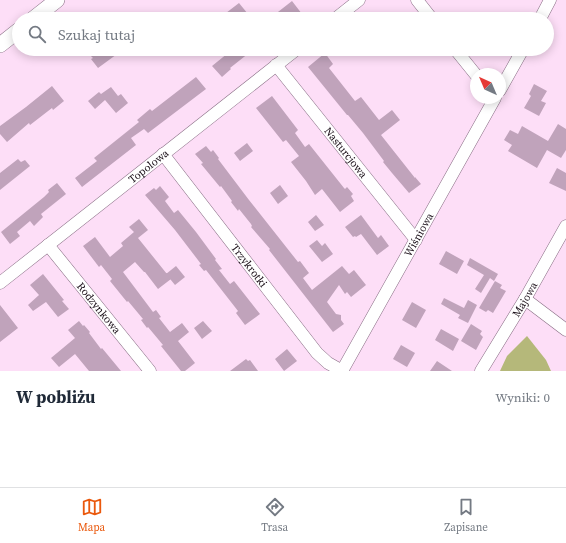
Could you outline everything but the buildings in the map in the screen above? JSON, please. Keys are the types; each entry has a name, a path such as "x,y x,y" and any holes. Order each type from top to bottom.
{"main road":[{"path":"42,12 57,0"},
{"path":"0,45 12,36"}],"street":[{"path":"344,12 359,0"},
{"path":"417,0 426,12"},
{"path":"544,12 550,0"},
{"name":"Topolowa","path":"0,283 288,56"},
{"path":"461,56 471,68"},
{"path":"506,79 519,56"},
{"name":"Nasturcjowa","path":"276,65 416,240"},
{"name":"Wiśniowa","path":"342,371 491,104"},
{"name":"Trzykrotki","path":"163,154 317,353 328,363 342,371"},
{"name":"Majowa","path":"481,371 525,300 565,229"},
{"name":"Rodzynkowa","path":"48,245 150,371"},
{"path":"525,300 566,330"}],"green space":[{"path":"527,336 546,360 551,371 500,371 507,356"}]}
